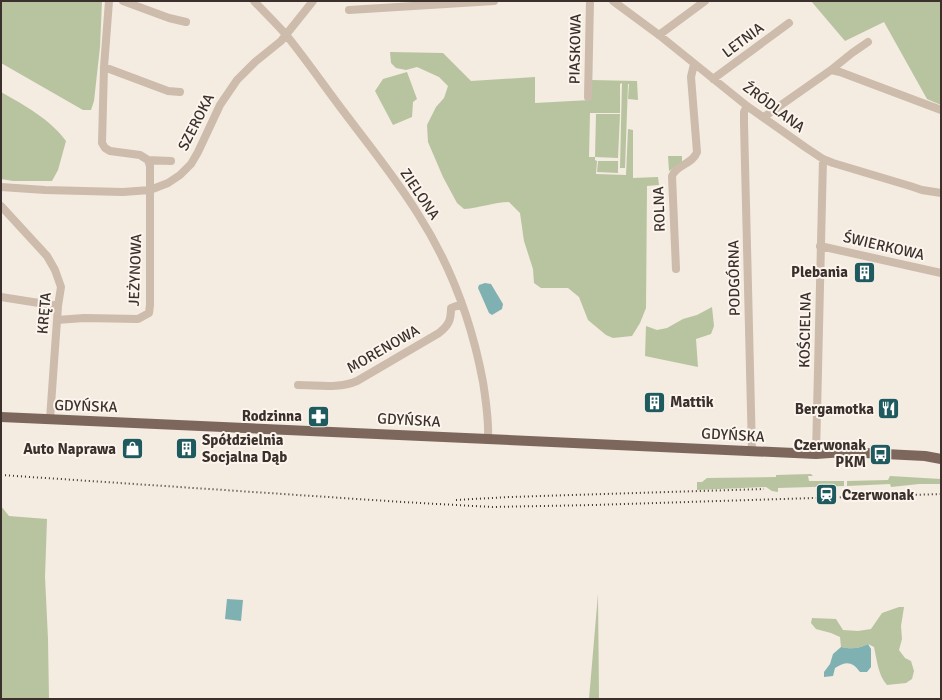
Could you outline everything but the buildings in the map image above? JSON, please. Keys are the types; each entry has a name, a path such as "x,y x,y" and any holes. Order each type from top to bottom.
{"main road":[{"name":"GDYŃSKA","path":"1,417 816,454 844,459 915,462 941,459"}],"street":[{"path":"109,1 104,67 102,143 105,148 110,151 140,155 148,160 171,161"},
{"path":"123,1 169,18 186,22"},
{"name":"ZIELONA","path":"254,1 286,36 415,208 438,249 462,304 473,339 481,373 488,420 488,439"},
{"name":"SZEROKA","path":"1,187 68,191 122,192 150,190 168,183 180,175 191,164 220,105 237,80 255,62 286,36 312,1"},
{"path":"349,10 494,1"},
{"name":"PIASKOWA","path":"588,98 590,1"},
{"name":"ŹRÓDLANA","path":"613,1 747,106 764,117 804,148 823,158 922,190 941,193"},
{"path":"659,36 705,1"},
{"name":"LETNIA","path":"713,79 789,23"},
{"path":"764,117 868,42"},
{"name":"ROLNA","path":"676,269 672,176 674,171 696,157 697,152 691,77 694,64"},
{"path":"104,67 168,91 180,92"},
{"path":"831,70 941,110"},
{"name":"PODGÓRNA","path":"747,106 744,112 744,123 752,451"},
{"name":"KOŚCIELNA","path":"816,454 823,158"},
{"name":"JEŻYNOWA","path":"57,320 84,318 138,319 149,313 150,190 148,160"},
{"name":"KRĘTA","path":"1,206 47,256 55,270 61,287 58,306 50,419"},
{"name":"ŚWIERKOWA","path":"820,246 941,273"},
{"path":"1,296 58,306"},
{"name":"MORENOWA","path":"298,385 339,386 357,381 439,332 449,324 451,319 451,308 462,304"}],"green space":[{"path":"1,1 102,1 100,47 94,101 91,110 83,110 1,63"},
{"path":"811,1 941,1 941,105 927,99 884,22 845,41"},
{"path":"390,52 443,53 471,81 535,77 535,103 590,100 591,80 637,81 638,100 628,99 628,84 625,168 620,168 622,83 620,84 620,113 590,113 589,157 595,157 595,160 597,161 596,174 626,175 628,129 633,130 633,178 658,177 659,185 647,186 646,308 640,323 632,336 613,338 606,335 588,320 579,297 568,288 541,288 534,283 533,269 524,241 520,213 509,202 464,209 457,203 443,177 428,142 427,125 436,107 444,98 448,86 439,77 417,67 406,70 396,68 391,63"},
{"path":"407,72 417,99 413,102 412,117 393,125 375,91 383,79"},
{"path":"1,92 44,119 60,133 66,141 58,170 52,181 13,181 1,179"},
{"path":"596,114 620,114 618,158 595,157"},
{"path":"668,156 682,156 682,163 669,171"},
{"path":"598,161 618,161 618,173 597,172"},
{"path":"712,307 714,326 711,334 696,339 698,367 645,356 646,326 657,330 667,328 683,319 697,315"},
{"path":"811,474 813,476 808,476 809,481 844,481 844,486 778,488 778,492 772,491 766,487 697,490 697,482 702,482 707,478 776,477 776,475"},
{"path":"890,476 941,479 941,484 919,484 891,487 890,484 847,486 847,481 888,480"},
{"path":"1,506 9,516 47,519 45,577 49,699 1,699"},
{"path":"598,594 599,699 589,699"},
{"path":"899,607 904,607 901,626 902,639 899,650 905,658 911,661 914,671 912,679 906,683 887,685 880,672 874,647 868,644 854,648 841,647 840,637 816,629 811,623 812,618 836,619 843,630 858,631 871,629 882,613"}],"water":[{"path":"485,283 491,284 503,304 502,309 492,315 489,313 478,288 479,285"},
{"path":"227,599 243,600 241,621 225,619"},
{"path":"868,644 871,649 871,667 867,672 860,672 851,664 846,663 835,668 833,676 824,677 824,672 830,664 833,654 841,647 854,648"}],"railway":[{"path":"1,475 492,507 941,494"},
{"path":"456,500 764,489"}],"place":[{"name":"Plebania","path":"864,272"},
{"name":"Mattik","path":"654,402"},
{"name":"Bergamotka","path":"889,409"},
{"name":"Rodzinna","path":"318,416"},
{"name":"Auto Naprawa","path":"132,449"},
{"name":"Spółdzielnia Socjalna Dąb","path":"187,449"},
{"name":"Czerwonak PKM","path":"881,454"},
{"name":"Czerwonak","path":"827,495"}]}
